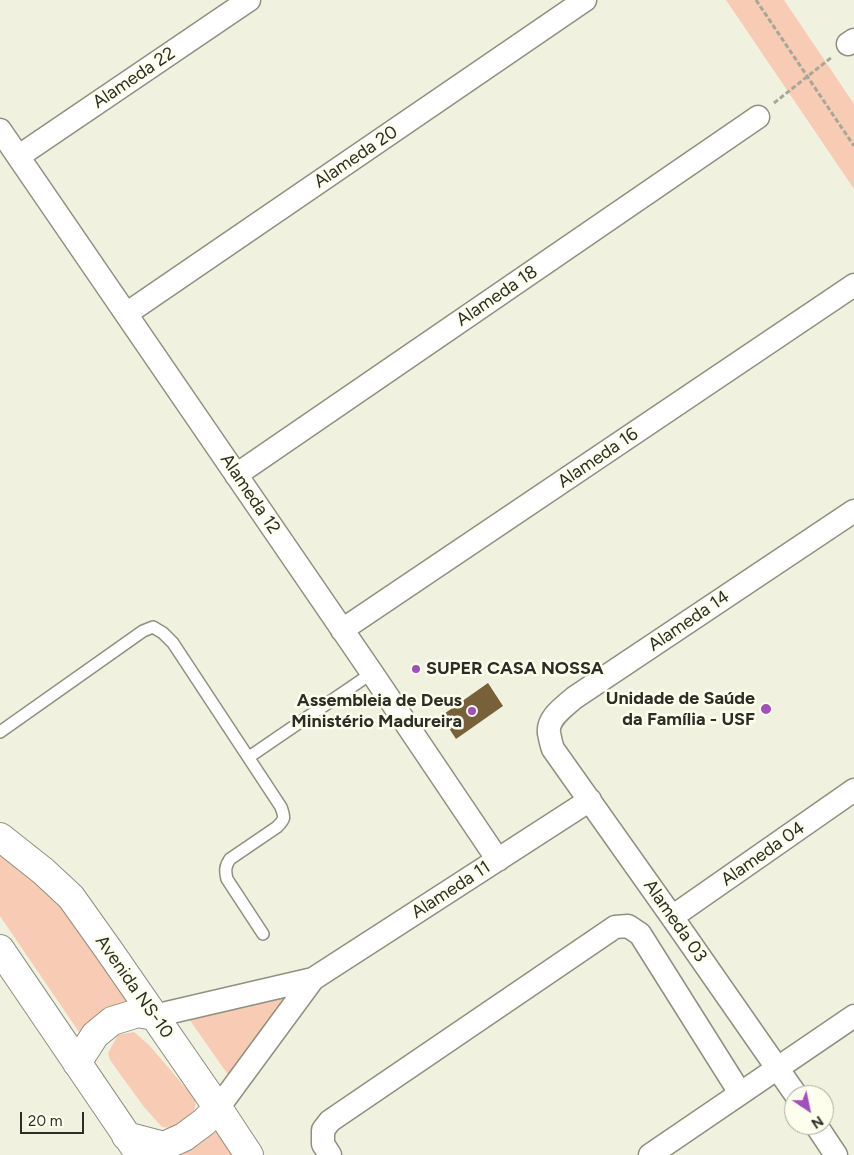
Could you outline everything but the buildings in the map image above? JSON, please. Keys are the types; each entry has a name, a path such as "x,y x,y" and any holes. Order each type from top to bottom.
{"street":[{"name":"Alameda 22","path":"19,156 249,0"},
{"name":"Alameda 20","path":"126,314 586,0"},
{"name":"Alameda 18","path":"236,474 758,116"},
{"name":"Alameda 12","path":"0,130 372,672 498,860"},
{"name":"Alameda 16","path":"342,630 854,285"},
{"name":"Alameda 14","path":"553,749 548,731 552,721 574,698 854,511"},
{"name":"Alameda 03","path":"553,749 789,1085"},
{"name":"Alameda 04","path":"672,917 854,790"},
{"name":"Alameda 11","path":"154,1016 312,979 590,800"},
{"name":"Avenida NS-10","path":"0,837 44,871 71,897 249,1155"},
{"path":"330,1155 323,1144 323,1130 330,1121 615,927 628,926 640,934 740,1093"},
{"path":"0,949 133,1145 164,1146 184,1137 204,1122 218,1108"},
{"name":"Alameda 11","path":"218,1108 312,979"},
{"path":"77,1063 94,1035 112,1021 138,1013 154,1016"},
{"path":"650,1155 854,1016"},
{"path":"823,1135 836,1155"}],"lane":[{"path":"0,732 143,631 153,627 163,632 173,643 281,807 284,816 283,821 230,859 225,872 226,879 264,934"},
{"path":"249,757 372,672"}],"path":[{"path":"756,0 854,146"},
{"path":"758,116 851,42"}],"shaded area":[{"path":"726,0 784,0 854,104 854,189"},
{"path":"0,845 36,875 135,999 94,1019 79,1032 0,916"},
{"path":"296,986 231,1079 187,1016"},
{"path":"134,1032 149,1045 196,1100 192,1117 179,1128 162,1127 144,1107 110,1060 108,1053 118,1035"},
{"path":"222,1128 241,1155 178,1155"}],"place":[{"name":"SUPER CASA NOSSA","path":"416,669"},
{"name":"Unidade de Saúde da Família - USF","path":"766,709"},
{"name":"Assembleia de Deus Ministério Madureira","path":"472,711"}]}
